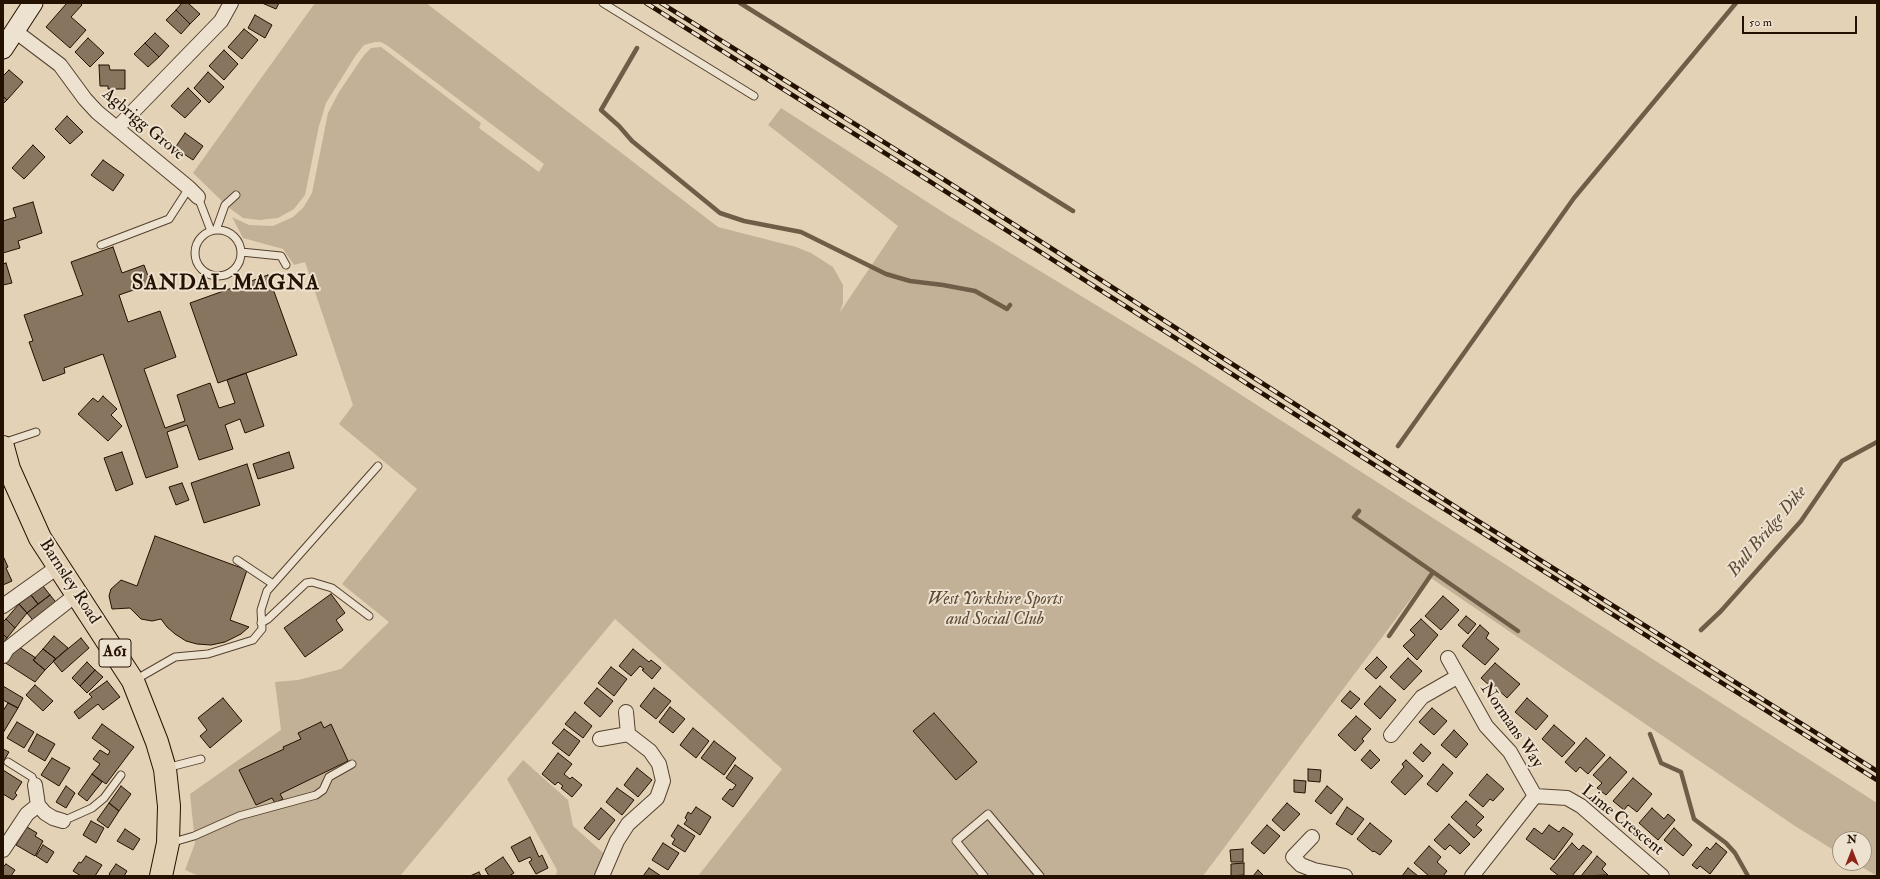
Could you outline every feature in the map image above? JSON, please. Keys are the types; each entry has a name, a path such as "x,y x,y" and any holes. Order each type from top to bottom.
{"main road":[{"path":"3,49 33,3"},
{"name":"Barnsley Road","path":"3,447 10,469 40,538 133,681 157,742 165,769 169,806 168,843 161,876"}],"street":[{"path":"118,127 221,21 231,3"},
{"name":"Agbrigg Grove","path":"15,31 60,65 85,99 97,112 118,127 193,192"},
{"path":"3,606 59,566"},
{"path":"3,656 7,649 77,594"},
{"name":"Normans Way","path":"1448,658 1457,677 1486,726 1510,752 1535,796"},
{"name":"Normans Way","path":"1391,735 1422,697 1457,677"},
{"path":"602,876 617,841 628,824 657,798 662,781 659,764 650,751 628,734 626,712"},
{"path":"600,739 628,734"},
{"path":"35,785 38,805 45,813 53,818 63,821"},
{"path":"1472,876 1535,796"},
{"name":"Lime Crescent","path":"1535,796 1567,798 1580,806 1662,876"},
{"path":"3,850 27,814 38,805"},
{"path":"1312,838 1293,857 1301,865 1314,870 1346,876"}],"lane":[{"path":"603,3 754,96"},
{"path":"100,245 169,219 193,192 214,230"},
{"path":"214,230 225,205 236,195"},
{"path":"214,230 224,230 230,234 236,239 241,252 240,260 236,268 223,276 215,276 204,272 196,263 194,255 195,247 204,234 214,230"},
{"path":"241,252 281,256 286,265"},
{"path":"3,443 36,432"},
{"path":"133,681 175,657 208,654 253,640 262,629 261,610 267,591 378,466"},
{"path":"237,560 273,584"},
{"path":"261,623 268,619 306,583 312,582 332,588 369,616"},
{"path":"165,769 201,759"},
{"path":"8,762 32,777 35,785"},
{"path":"168,843 194,836 239,816 316,795 323,790 329,777 352,764"},
{"path":"63,821 92,808 104,798 121,775"},
{"path":"984,876 956,841 988,814 1040,876"}],"green space":[{"name":"West Yorkshire Sports and Social Club","path":"315,3 426,3 718,227 796,247 811,253 833,267 843,285 843,303 840,312 898,226 768,125 781,108 946,214 1190,362 1877,803 1877,876 1869,871 1872,871 1872,831 1832,831 1832,849 1795,826 1428,576 1203,876 698,876 782,769 615,619 400,876 199,876 185,870 195,843 190,794 281,730 275,682 298,680 341,669 389,622 342,584 417,489 339,424 353,405 305,262 294,265 283,249 243,238 232,217 249,225 273,226 293,217 303,208 312,193 328,113 339,92 364,55 371,48 381,47 481,123 479,128 539,172 544,164 388,46 381,42 375,42 364,45 356,55 326,103 319,126 305,195 294,209 278,218 259,220 243,218 228,207 193,173"},
{"path":"523,760 568,800 573,826 610,859 602,876 556,876 557,870 507,779"}],"building":[{"path":"67,3 80,3 82,5 71,17 86,30 70,48 46,27"},
{"path":"182,3 188,3 200,14 190,24 176,10"},
{"path":"262,3 279,3 276,9"},
{"path":"176,10 190,24 181,34 166,20"},
{"path":"255,15 272,25 265,38 248,28"},
{"path":"244,29 258,40 242,59 228,47"},
{"path":"155,33 169,46 159,57 145,43"},
{"path":"88,38 104,53 90,67 75,52"},
{"path":"145,43 159,57 148,67 134,54"},
{"path":"224,50 238,64 224,80 209,66"},
{"path":"99,65 109,65 110,70 125,70 125,89 108,89 108,86 100,86"},
{"path":"9,70 23,82 7,100 3,96 3,76"},
{"path":"208,72 224,87 209,103 194,88"},
{"path":"188,88 201,101 185,118 171,106"},
{"path":"3,96 7,100 3,104"},
{"path":"67,116 83,132 70,144 55,129"},
{"path":"185,133 203,146 193,160 175,148"},
{"path":"33,145 45,157 24,179 12,168"},
{"path":"103,160 124,175 113,191 91,175"},
{"path":"33,202 42,233 18,241 20,248 3,253 3,221 16,217 13,208"},
{"path":"113,247 122,273 144,265 151,284 119,295 128,322 160,311 176,357 144,369 165,428 185,421 177,395 210,383 219,408 235,403 227,380 246,373 264,426 245,433 240,419 225,425 233,449 199,460 187,425 167,432 178,467 146,478 103,354 64,368 65,373 43,381 29,342 33,341 24,315 83,295 71,262"},
{"path":"6,263 12,283 3,285 3,264"},
{"path":"268,275 297,355 218,383 190,303"},
{"path":"103,396 117,409 111,415 122,426 108,441 78,414 93,398 98,402"},
{"path":"122,452 133,484 116,491 104,458"},
{"path":"289,452 294,468 258,479 253,464"},
{"path":"247,464 260,505 204,523 191,483"},
{"path":"182,483 189,500 176,505 169,487"},
{"path":"155,536 247,570 230,620 249,627 241,634 225,642 211,645 197,644 186,641 175,634 161,619 152,621 141,619 130,608 112,609 109,596 111,589 121,580 137,586"},
{"path":"3,556 8,567 6,568 12,581 3,585"},
{"path":"43,586 50,595 38,604 31,595"},
{"path":"331,594 345,613 336,620 343,630 305,657 284,628"},
{"path":"31,595 38,604 27,613 19,604"},
{"path":"50,595 59,606 36,624 27,613"},
{"path":"1443,596 1459,610 1441,630 1425,616"},
{"path":"19,604 27,613 15,628 6,619"},
{"path":"1466,616 1476,624 1468,634 1458,625"},
{"path":"6,619 15,628 7,638 3,634 3,622"},
{"path":"1421,619 1438,635 1417,660 1403,646 1415,635 1410,630"},
{"path":"1480,625 1489,633 1486,638 1499,649 1485,665 1462,646"},
{"path":"3,634 7,638 3,644"},
{"path":"54,636 68,648 56,659 43,649"},
{"path":"81,638 89,648 62,672 53,661"},
{"path":"16,645 36,658 33,660 45,670 35,682 4,662"},
{"path":"43,649 56,659 45,670 33,660"},
{"path":"633,649 649,662 651,660 661,668 652,679 642,670 644,669 640,666 631,676 619,666"},
{"path":"1377,657 1387,667 1376,679 1365,669"},
{"path":"1408,658 1422,671 1404,690 1390,677"},
{"path":"87,662 95,670 80,686 72,678"},
{"path":"1495,663 1520,684 1507,698 1492,684 1490,686 1481,678"},
{"path":"611,667 627,679 614,696 598,683"},
{"path":"95,670 103,677 87,693 80,686"},
{"path":"107,681 120,697 103,710 98,704 79,719 74,712 92,697 89,694"},
{"path":"35,685 53,701 43,711 26,695"},
{"path":"3,686 23,698 18,708 3,700"},
{"path":"1380,686 1396,700 1380,719 1364,704"},
{"path":"597,688 613,701 600,717 584,703"},
{"path":"654,688 671,701 656,719 640,706"},
{"path":"1350,691 1360,699 1351,709 1341,701"},
{"path":"223,698 242,721 210,748 200,736 207,730 198,718"},
{"path":"1527,698 1548,716 1536,730 1515,712"},
{"path":"8,703 18,708 3,733 3,711"},
{"path":"670,707 685,719 673,733 659,722"},
{"path":"1432,708 1447,721 1434,735 1419,722"},
{"path":"575,712 592,726 583,738 565,724"},
{"path":"934,713 977,762 956,780 913,731"},
{"path":"1356,716 1371,729 1362,739 1364,741 1355,751 1338,735"},
{"path":"17,722 34,732 24,748 7,738"},
{"path":"321,722 324,728 331,724 348,761 280,794 283,799 275,803 272,798 256,805 239,770 284,749 283,747 301,739 298,733"},
{"path":"102,724 134,747 106,784 92,774 100,764 93,759 100,750 108,755 110,751 92,738"},
{"path":"1554,725 1575,743 1562,757 1542,739"},
{"path":"693,728 709,741 696,758 680,745"},
{"path":"564,729 580,741 569,756 552,743"},
{"path":"1454,730 1468,744 1456,758 1441,745"},
{"path":"37,734 55,744 45,761 28,751"},
{"path":"1586,738 1605,755 1588,774 1580,767 1576,772 1565,762"},
{"path":"714,741 736,758 724,775 701,758"},
{"path":"1421,744 1431,753 1423,762 1413,753"},
{"path":"3,749 9,752 3,762"},
{"path":"1370,750 1380,760 1371,769 1361,760"},
{"path":"558,753 572,764 564,774 570,779 572,777 582,785 572,797 561,788 563,786 558,782 555,785 542,774"},
{"path":"1610,757 1627,772 1606,795 1597,788 1602,783 1593,775"},
{"path":"52,758 70,768 59,786 41,775"},
{"path":"1406,760 1423,776 1405,795 1391,782 1404,767 1402,764"},
{"path":"1443,764 1453,773 1437,792 1427,784"},
{"path":"735,765 753,778 733,807 722,799 730,789 732,790 736,785 726,778"},
{"path":"637,768 652,780 638,797 624,785"},
{"path":"1308,769 1321,770 1320,782 1308,781"},
{"path":"3,770 22,782 15,793 17,795 13,800 3,794"},
{"path":"92,774 102,782 87,801 78,794"},
{"path":"1487,774 1504,789 1493,801 1490,799 1483,807 1469,795"},
{"path":"1633,778 1652,794 1637,812 1628,805 1624,810 1613,801"},
{"path":"1294,780 1306,781 1305,793 1294,792"},
{"path":"66,786 75,793 66,808 56,802"},
{"path":"121,786 131,794 119,811 109,803"},
{"path":"1327,786 1343,799 1331,814 1315,801"},
{"path":"617,788 634,800 622,815 606,802"},
{"path":"1466,801 1484,817 1476,825 1482,830 1474,838 1451,817"},
{"path":"109,803 119,811 108,828 97,820"},
{"path":"1287,803 1300,814 1284,831 1272,820"},
{"path":"696,807 711,817 700,835 684,824 687,820 685,818 688,812 691,814"},
{"path":"1347,807 1364,819 1352,835 1336,824"},
{"path":"601,808 615,820 599,840 584,828"},
{"path":"1652,808 1664,819 1668,814 1675,820 1658,840 1639,823"},
{"path":"91,821 104,828 96,843 83,835"},
{"path":"1370,823 1392,841 1380,855 1374,851 1373,852 1357,839"},
{"path":"1449,824 1470,844 1460,854 1450,845 1445,850 1434,840"},
{"path":"678,825 695,836 685,852 672,844 675,839 671,836"},
{"path":"1267,825 1280,836 1264,854 1251,843"},
{"path":"1549,825 1559,832 1563,827 1573,834 1554,860 1526,839 1534,828 1542,834"},
{"path":"27,827 37,833 35,836 43,841 35,856 16,845"},
{"path":"1674,828 1692,845 1683,856 1664,840"},
{"path":"125,829 140,839 133,850 117,841"},
{"path":"530,837 539,857 542,855 548,868 536,874 529,862 532,860 530,857 519,862 511,847"},
{"path":"663,843 679,853 668,870 652,860"},
{"path":"1572,843 1579,850 1583,845 1592,852 1572,876 1559,876 1550,869"},
{"path":"1716,843 1727,852 1710,874 1700,866 1697,869 1692,865 1707,847 1710,850"},
{"path":"43,845 54,852 47,863 36,856"},
{"path":"1429,846 1441,857 1437,862 1447,871 1443,876 1429,876 1414,863"},
{"path":"1243,849 1243,862 1231,862 1230,850"},
{"path":"86,856 102,865 95,876 81,876 73,871 79,862 81,863"},
{"path":"1597,856 1606,864 1602,869 1608,875 1581,876"},
{"path":"503,857 514,873 509,876 489,876 485,869"},
{"path":"1244,863 1244,875 1231,876 1231,864"},
{"path":"6,864 15,870 11,876 3,876 3,867"},
{"path":"116,864 127,871 124,876 111,876 109,874"},
{"path":"649,868 661,876 643,876"},
{"path":"1408,868 1418,876 1402,876"},
{"path":"1258,870 1264,876 1253,876"},
{"path":"479,872 481,876 470,876"}],"waterway":[{"path":"740,3 1073,211"},
{"path":"1398,446 1574,198 1736,3"},
{"path":"637,48 601,110 619,126 632,141 720,213 744,221 801,232 886,274 910,281 975,291 1007,309 1010,305"},
{"name":"Bull Bridge Dike","path":"1701,630 1721,611 1801,521 1842,461 1877,442"},
{"path":"1359,511 1354,517 1518,631"},
{"path":"1389,636 1433,572"},
{"name":"Bull Bridge Dike","path":"1650,734 1661,763 1681,772 1694,819 1726,843 1735,853 1748,876"}],"railway":[{"path":"646,3 915,172 1406,485 1877,780"},
{"path":"661,3 943,179 1470,516 1877,771"}],"district":[{"name":"SANDAL MAGNA","path":"226,284"}]}
